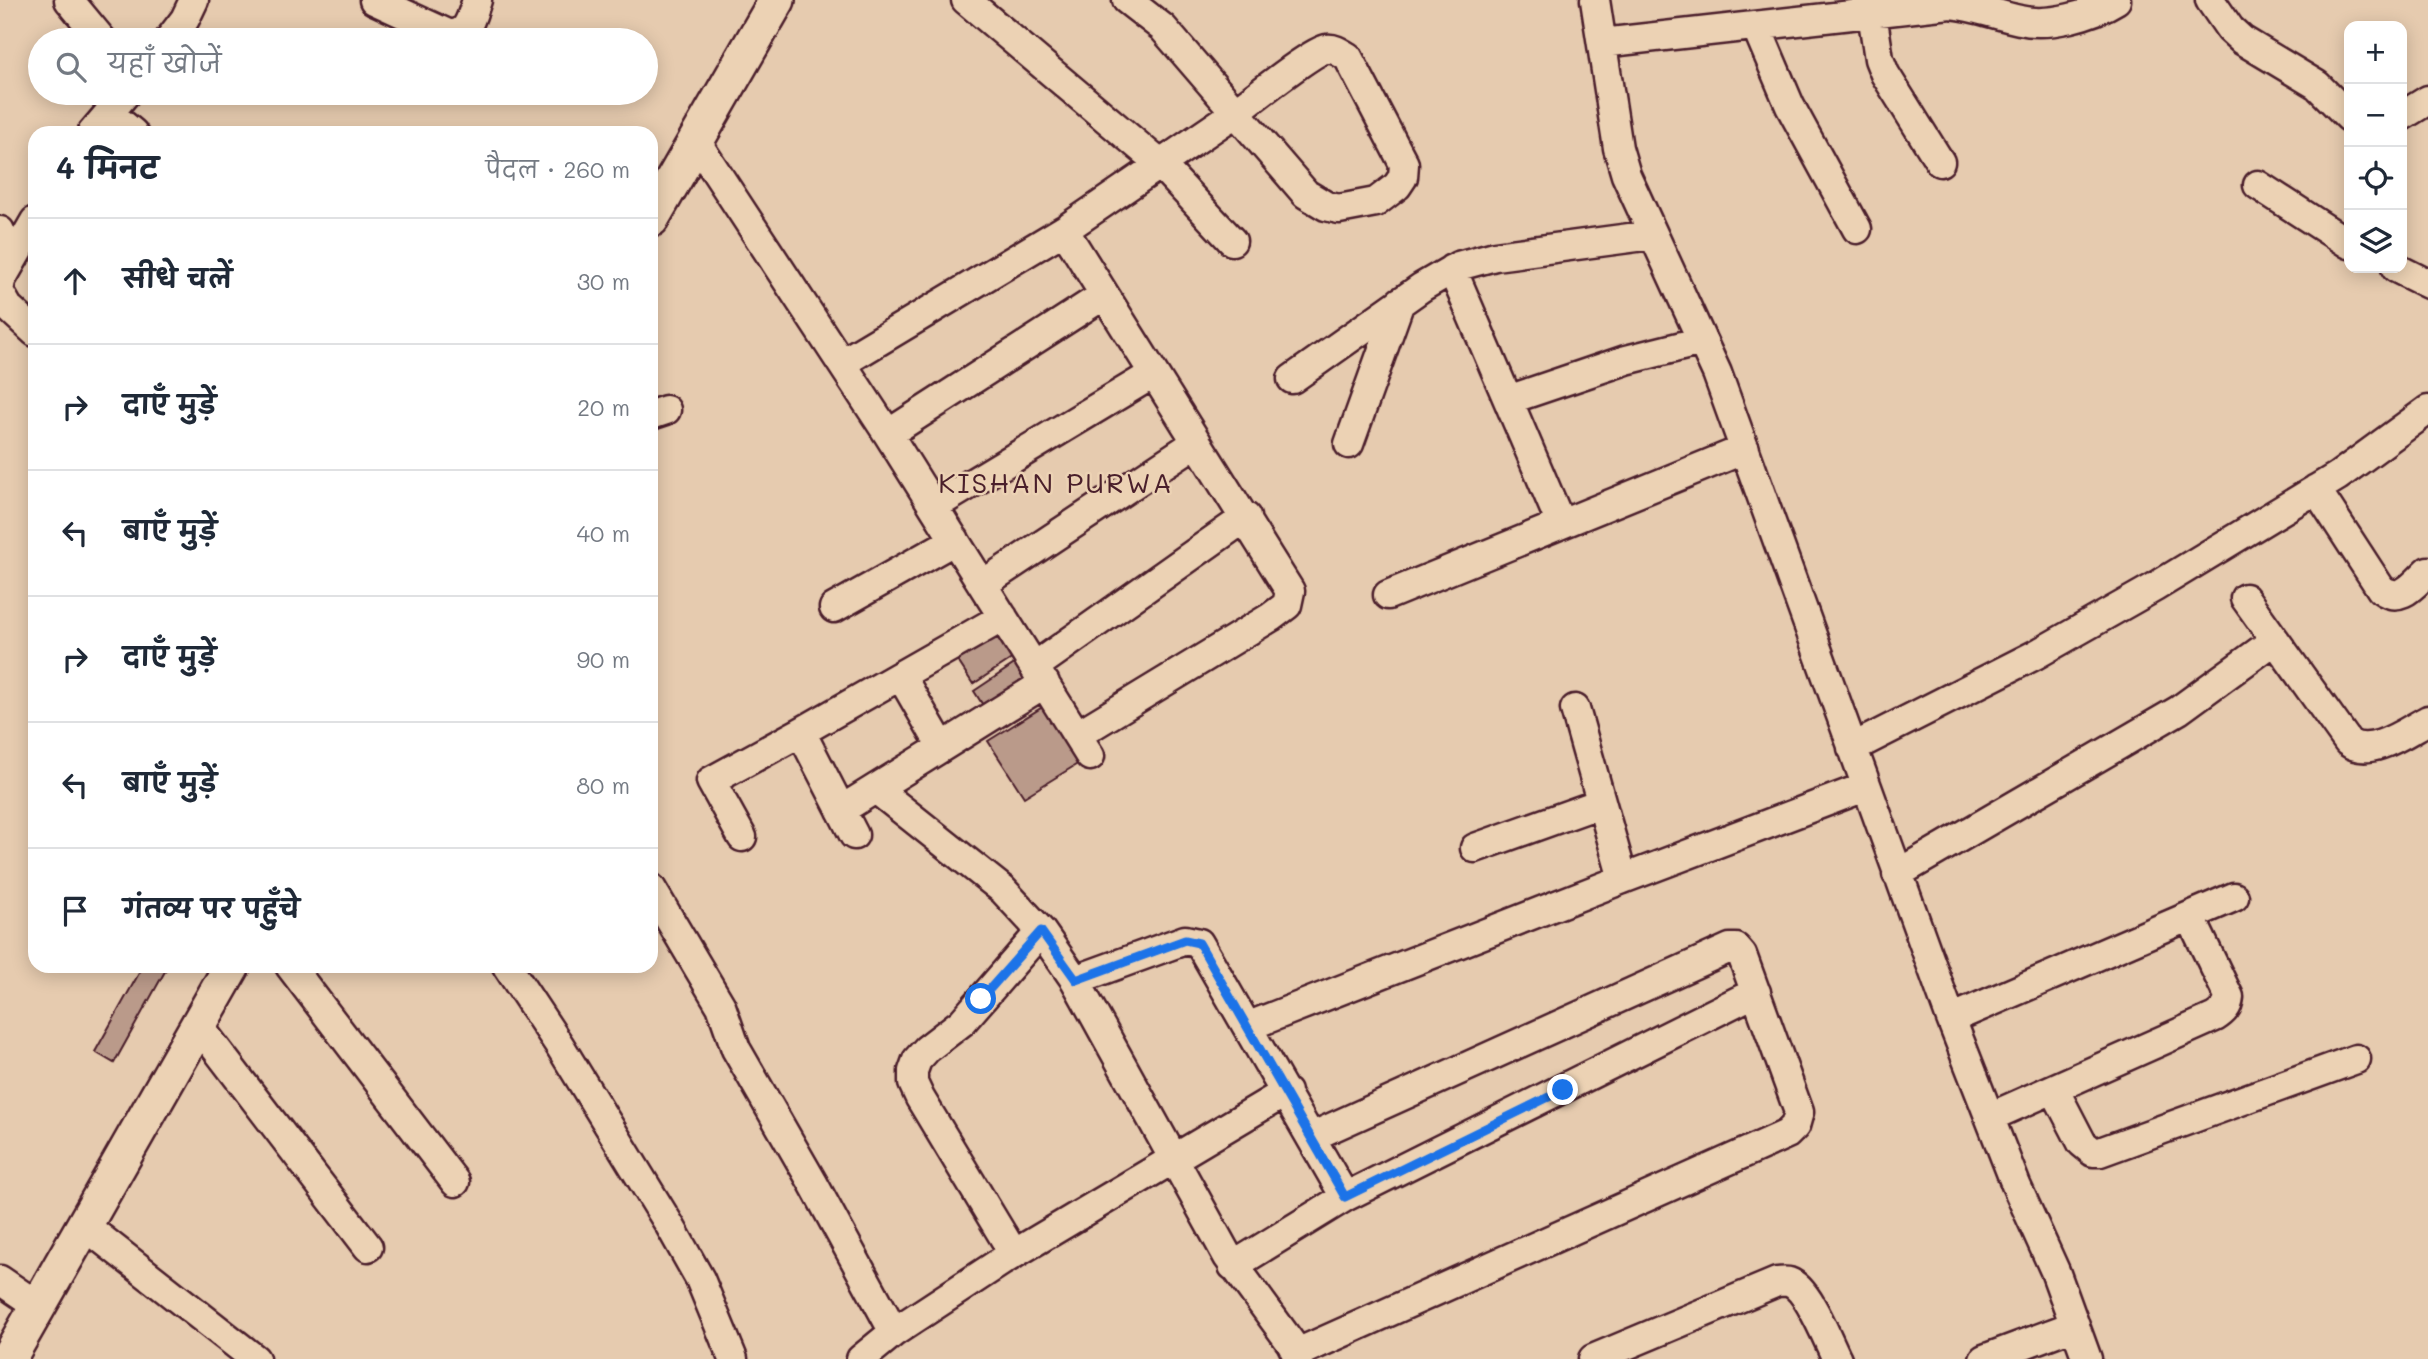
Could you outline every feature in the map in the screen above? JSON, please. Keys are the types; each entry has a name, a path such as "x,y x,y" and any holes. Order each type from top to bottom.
{"main road":[{"path":"658,206 777,0"},
{"path":"8,1359 228,973"}],"street":[{"path":"69,0 92,28"},
{"path":"178,28 194,0"},
{"path":"374,0 435,28"},
{"path":"466,28 477,0"},
{"path":"966,0 1160,164 1232,242"},
{"path":"842,363 1064,230 1235,112 1324,48 1335,49 1348,57 1404,164 1404,177 1376,202 1339,209 1326,206 1306,194 1235,112 1163,28 1127,0"},
{"path":"1595,0 1623,166 1652,236 1717,373 1951,1020 2016,1185 2055,1272 2087,1359"},
{"path":"1602,43 1950,4 1969,5 2021,21 2038,22 2077,17 2116,0"},
{"path":"2210,0 2230,29 2242,40 2317,85 2344,112"},
{"path":"1872,13 1879,59 1885,74 1940,162"},
{"path":"1756,26 1790,106 1857,229"},
{"path":"2407,113 2428,100"},
{"path":"109,113 125,126"},
{"path":"695,140 888,434 1084,745 1271,617 1287,605 1290,591 1064,230"},
{"path":"2258,185 2344,241"},
{"path":"0,231 4,274"},
{"path":"0,286 28,233"},
{"path":"1292,379 1400,302 1452,269 1495,256 1652,236"},
{"path":"1452,269 1561,524"},
{"path":"2406,273 2428,284"},
{"path":"0,293 8,307 28,326"},
{"path":"888,434 1104,295"},
{"path":"1349,444 1400,302"},
{"path":"1508,400 1614,364 1702,341"},
{"path":"934,506 1153,374"},
{"path":"1852,748 2035,654 2155,587 2316,489 2428,410"},
{"path":"983,584 1197,442"},
{"path":"1388,595 1745,449"},
{"path":"2316,489 2381,589 2397,595 2405,593 2428,571"},
{"path":"801,732 848,823 876,789 942,747 1040,675 1246,517"},
{"path":"834,608 955,540"},
{"path":"2245,598 2354,746 2361,749 2374,747 2428,720"},
{"path":"742,837 710,780 801,732 1003,617"},
{"path":"1897,874 2179,710 2275,640"},
{"path":"901,676 942,747"},
{"path":"1575,709 1623,878"},
{"path":"1249,1026 1623,878 1865,787"},
{"path":"876,789 1003,890 1041,931 1076,980 1233,1266 1298,1356 1787,1134 1795,1126 1799,1112 1742,955 1736,948 1730,948 1311,1137"},
{"path":"1475,848 1601,803"},
{"path":"1951,1020 2234,897"},
{"path":"658,900 721,1006 736,1049 894,1332"},
{"path":"1990,1117 2223,1012 2229,997 2190,916"},
{"path":"1014,1254 920,1098 913,1083 913,1071 927,1049 968,1015 1041,931"},
{"path":"1076,980 1185,940 1199,943 1205,949 1345,1197"},
{"path":"295,973 455,1182"},
{"path":"512,973 560,1046 669,1224 700,1279 733,1359"},
{"path":"1233,1266 1345,1197 1756,992"},
{"path":"198,1025 368,1247"},
{"path":"2054,1089 2082,1143 2093,1152 2100,1152 2356,1059"},
{"path":"861,1359 894,1332 1014,1254 1286,1092"},
{"path":"84,1225 255,1359"},
{"path":"0,1280 38,1306"},
{"path":"1593,1359 1777,1282 1787,1282 1805,1296 1837,1359"},
{"path":"1984,1359 2075,1325"}],"building":[{"path":"995,629 1013,658 973,684 954,655"},
{"path":"1022,659 1029,689 993,721 974,691"},
{"path":"1049,703 1084,760 1024,797 988,741"},
{"path":"139,973 164,973 114,1063 95,1052"}],"district":[{"name":"KISHAN PURWA","path":"1056,482"}],"route":[{"path":"981,999 1041,931 1076,980 1185,940 1199,943 1205,949 1345,1197 1563,1090"}]}
